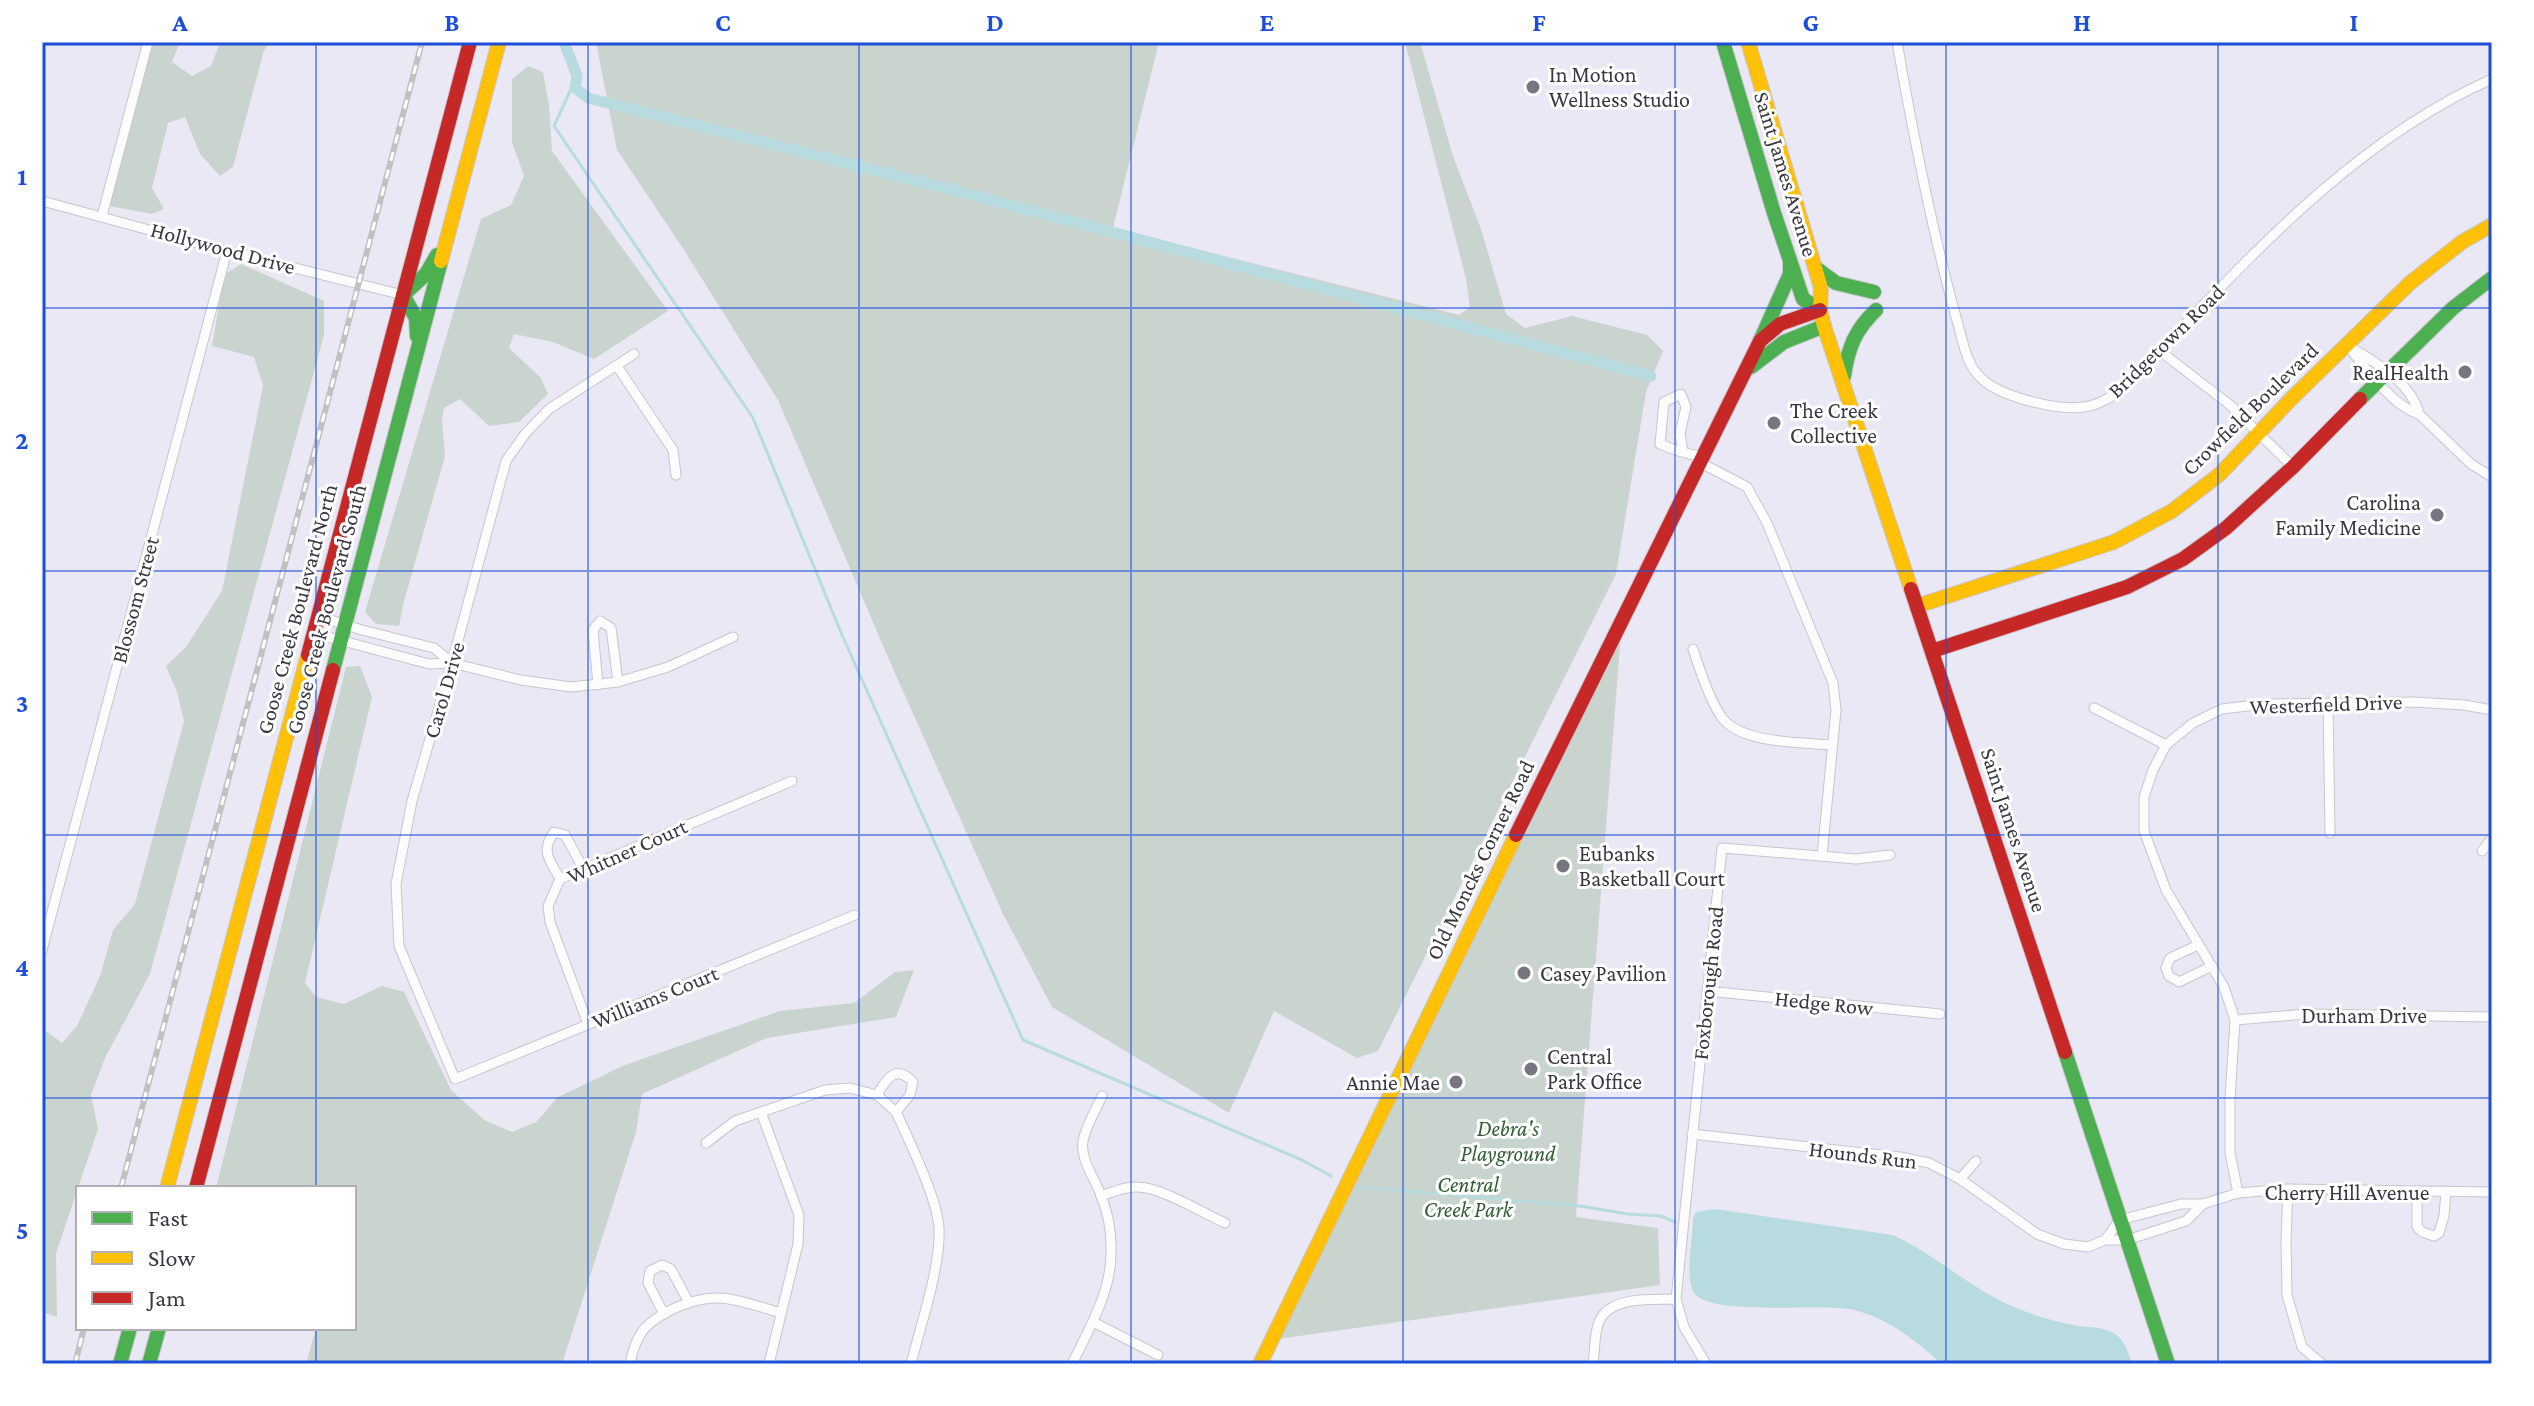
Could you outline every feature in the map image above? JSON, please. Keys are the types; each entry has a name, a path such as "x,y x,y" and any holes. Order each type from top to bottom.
{"main road":[{"name":"Goose Creek Boulevard North","path":"168,1186 470,42"},
{"name":"Goose Creek Boulevard South","path":"197,1186 499,42"},
{"name":"Saint James Avenue","path":"1723,42 1803,299 1820,310"},
{"name":"Saint James Avenue","path":"1748,42 1821,288 1820,310 1824,326 2168,1364"},
{"name":"Crowfield Boulevard","path":"1917,606 2114,542 2172,511 2220,474 2291,399 2410,283 2462,242 2492,225"},
{"path":"414,362 416,318 403,295 426,274 448,235"},
{"name":"Old Moncks Corner Road","path":"1260,1364 1760,341 1790,274 1789,259"},
{"path":"1815,267 1826,279 1842,287 1874,292"},
{"path":"1932,651 2127,587 2183,559 2226,528 2293,467 2453,308 2492,278"},
{"path":"1760,341 1780,324 1820,310"},
{"path":"1843,381 1847,346 1852,334 1876,310"},
{"path":"1742,376 1768,351 1786,339 1824,326"},
{"path":"120,1364 129,1330"},
{"path":"149,1364 158,1330"}],"street":[{"path":"102,216 148,42"},
{"name":"Bridgetown Road","path":"1897,42 1911,123 1966,354 1979,377 1998,390 2057,406 2083,407 2104,401 2122,389 2312,198 2379,143 2460,93 2492,79"},
{"name":"Hollywood Drive","path":"42,201 403,295"},
{"name":"Blossom Street","path":"42,950 227,251"},
{"path":"2347,345 2382,376 2408,411 2419,414 2471,464 2492,477"},
{"path":"2160,351 2230,405 2293,467"},
{"name":"Carol Drive","path":"455,1079 399,946 396,884 412,801 506,461 525,434 549,409 634,354"},
{"path":"617,366 673,450 676,475"},
{"path":"1683,452 1680,433 1686,407 1681,394 1664,402 1660,444 1700,460 1747,487 1767,523 1833,683 1836,710 1822,856 1856,859 1890,855"},
{"path":"318,616 434,648 452,663"},
{"path":"598,685 593,630 600,621 611,628 618,682"},
{"path":"313,633 429,664 452,663 521,680 571,687 618,682 668,667 733,637"},
{"path":"1693,649 1724,720 1745,734 1832,745"},
{"name":"Westerfield Drive","path":"2238,1193 2230,1153 2235,1020 2224,987 2166,890 2144,831 2144,797 2166,745 2193,723 2222,709 2264,704 2414,702 2492,710"},
{"path":"2328,703 2330,833"},
{"path":"2094,708 2166,745"},
{"name":"Whitner Court","path":"588,1024 550,922 548,906 560,879 792,781"},
{"path":"560,879 546,853 548,841 554,832 565,835 583,868"},
{"path":"2482,851 2492,838"},
{"name":"Foxborough Road","path":"1706,1364 1684,1327 1676,1299 1722,848 1822,856"},
{"name":"Williams Court","path":"455,1079 855,915"},
{"path":"2198,945 2170,958 2166,968 2169,976 2179,982 2212,966"},
{"name":"Hedge Row","path":"1707,991 1940,1014"},
{"name":"Durham Drive","path":"2235,1020 2306,1014 2492,1017"},
{"path":"877,1095 888,1077 899,1073 907,1076 913,1082 910,1095 896,1112"},
{"path":"706,1143 735,1121 825,1090 850,1088 877,1095 896,1112 933,1203 939,1228 937,1258 911,1364"},
{"path":"1072,1364 1093,1322 1112,1257 1110,1230 1101,1196 1084,1158 1082,1144 1102,1096"},
{"path":"761,1112 799,1215 798,1244 769,1364"},
{"name":"Hounds Run","path":"1692,1134 1900,1157 1929,1163 1960,1179 2037,1234 2064,1244 2088,1247 2105,1240 2127,1240"},
{"path":"1960,1179 1976,1161"},
{"path":"1101,1196 1140,1186 1225,1223"},
{"path":"2288,1189 2287,1295 2302,1347 2322,1364"},
{"name":"Cherry Hill Avenue","path":"2120,1220 2181,1204 2203,1204 2238,1193 2288,1189 2492,1192"},
{"path":"2417,1191 2417,1227 2434,1236 2439,1233 2444,1216 2446,1191"},
{"name":"Cherry Hill Avenue","path":"2127,1240 2186,1221 2203,1204"},
{"path":"2105,1240 2120,1220"},
{"path":"664,1314 648,1283 650,1271 662,1265 671,1269 689,1303"},
{"path":"630,1364 644,1330 664,1314 689,1303 719,1298 781,1313"},
{"path":"1593,1364 1602,1316 1613,1306 1634,1301 1676,1299"},
{"path":"1093,1322 1158,1355"}],"green space":[{"path":"151,42 180,42 172,62 192,76 211,66 220,42 271,42 264,50 233,167 220,176 200,154 185,117 168,123 152,188 164,209 152,214 109,206"},
{"path":"596,42 1159,42 1113,228 1459,315 1470,307 1466,279 1405,42 1420,42 1453,156 1481,229 1506,314 1525,328 1572,316 1647,335 1663,351 1646,392 1616,574 1378,1051 1357,1058 1274,1011 1229,1113 1052,1007 1003,914 893,669 778,400 617,150"},
{"path":"528,66 543,72 552,151 668,311 594,359 553,342 514,334 509,348 541,378 548,394 519,422 489,426 460,399 444,408 445,456 399,626 376,624 365,612 481,219 511,205 524,176 512,142 512,79"},
{"path":"241,264 324,301 324,335 150,974 106,1056 91,1095 98,1129 79,1186 76,1186 56,1253 57,1317 42,1312 42,1028 62,1043 77,1026 100,976 113,930 135,904 184,721 166,666 186,647 222,591 263,386 254,357 212,346 224,275"},
{"name":"Central Creek Park","path":"1621,633 1576,1217 1658,1228 1660,1285 1278,1339"},
{"path":"360,666 372,697 305,983 316,997 344,1004 382,986 404,992 451,1090 484,1120 512,1132 536,1122 558,1097 625,1065 780,1011 854,1003 895,972 914,970 896,1017 767,1038 642,1094 636,1132 562,1364 306,1364 315,1330 356,1330 356,1186 216,1186 346,667"}],"shaded area":[{"path":"1715,1209 1893,1235 1998,1300 2054,1321 2110,1331 2125,1346 2132,1364 1942,1364 1890,1325 1854,1310 1742,1307 1702,1299 1693,1291 1690,1275 1693,1218 1696,1212"}],"waterway":[{"path":"564,42 577,76 575,88 588,98 984,198 1651,376"},
{"path":"577,76 554,126 753,418 842,635 1023,1040 1302,1160 1331,1176"},
{"path":"1359,1187 1580,1206 1661,1216 1675,1222"}],"railway":[{"path":"122,1186 422,42"},
{"path":"75,1364 84,1330"}],"traffic: fast":[{"path":"1723,42 1803,299 1820,310"},
{"path":"417,336 416,318 403,295 426,274 437,255"},
{"path":"333,670 441,261"},
{"path":"1760,341 1790,274 1790,263"},
{"path":"1817,269 1836,283 1874,292"},
{"path":"2360,399 2453,308 2492,278"},
{"path":"1844,376 1854,340 1876,310"},
{"path":"1751,367 1784,342 1824,326"},
{"path":"2065,1052 2168,1364"},
{"path":"120,1364 129,1330"},
{"path":"149,1364 158,1330"}],"traffic: slow":[{"path":"441,261 499,42"},
{"path":"1748,42 1821,288 1820,310 1824,326 1911,589"},
{"path":"1917,606 2114,542 2172,511 2220,474 2291,399 2410,283 2462,242 2492,225"},
{"path":"168,1186 308,655"},
{"path":"1260,1364 1516,835"}],"traffic: jam":[{"path":"308,655 470,42"},
{"path":"1516,835 1760,341 1780,324 1820,310"},
{"path":"1932,651 2127,587 2183,559 2226,528 2293,467 2360,399"},
{"path":"1911,589 2065,1052"},
{"path":"197,1186 333,670"}],"place":[{"name":"In Motion Wellness Studio","path":"1533,87"},
{"name":"RealHealth","path":"2465,372"},
{"name":"The Creek Collective","path":"1774,423"},
{"name":"Carolina Family Medicine","path":"2437,515"},
{"name":"Eubanks Basketball Court","path":"1563,866"},
{"name":"Casey Pavilion","path":"1524,973"},
{"name":"Central Park Office","path":"1531,1069"},
{"name":"Annie Mae","path":"1456,1082"}],"park label":[{"name":"Debra's Playground","path":"1508,1140"}]}
